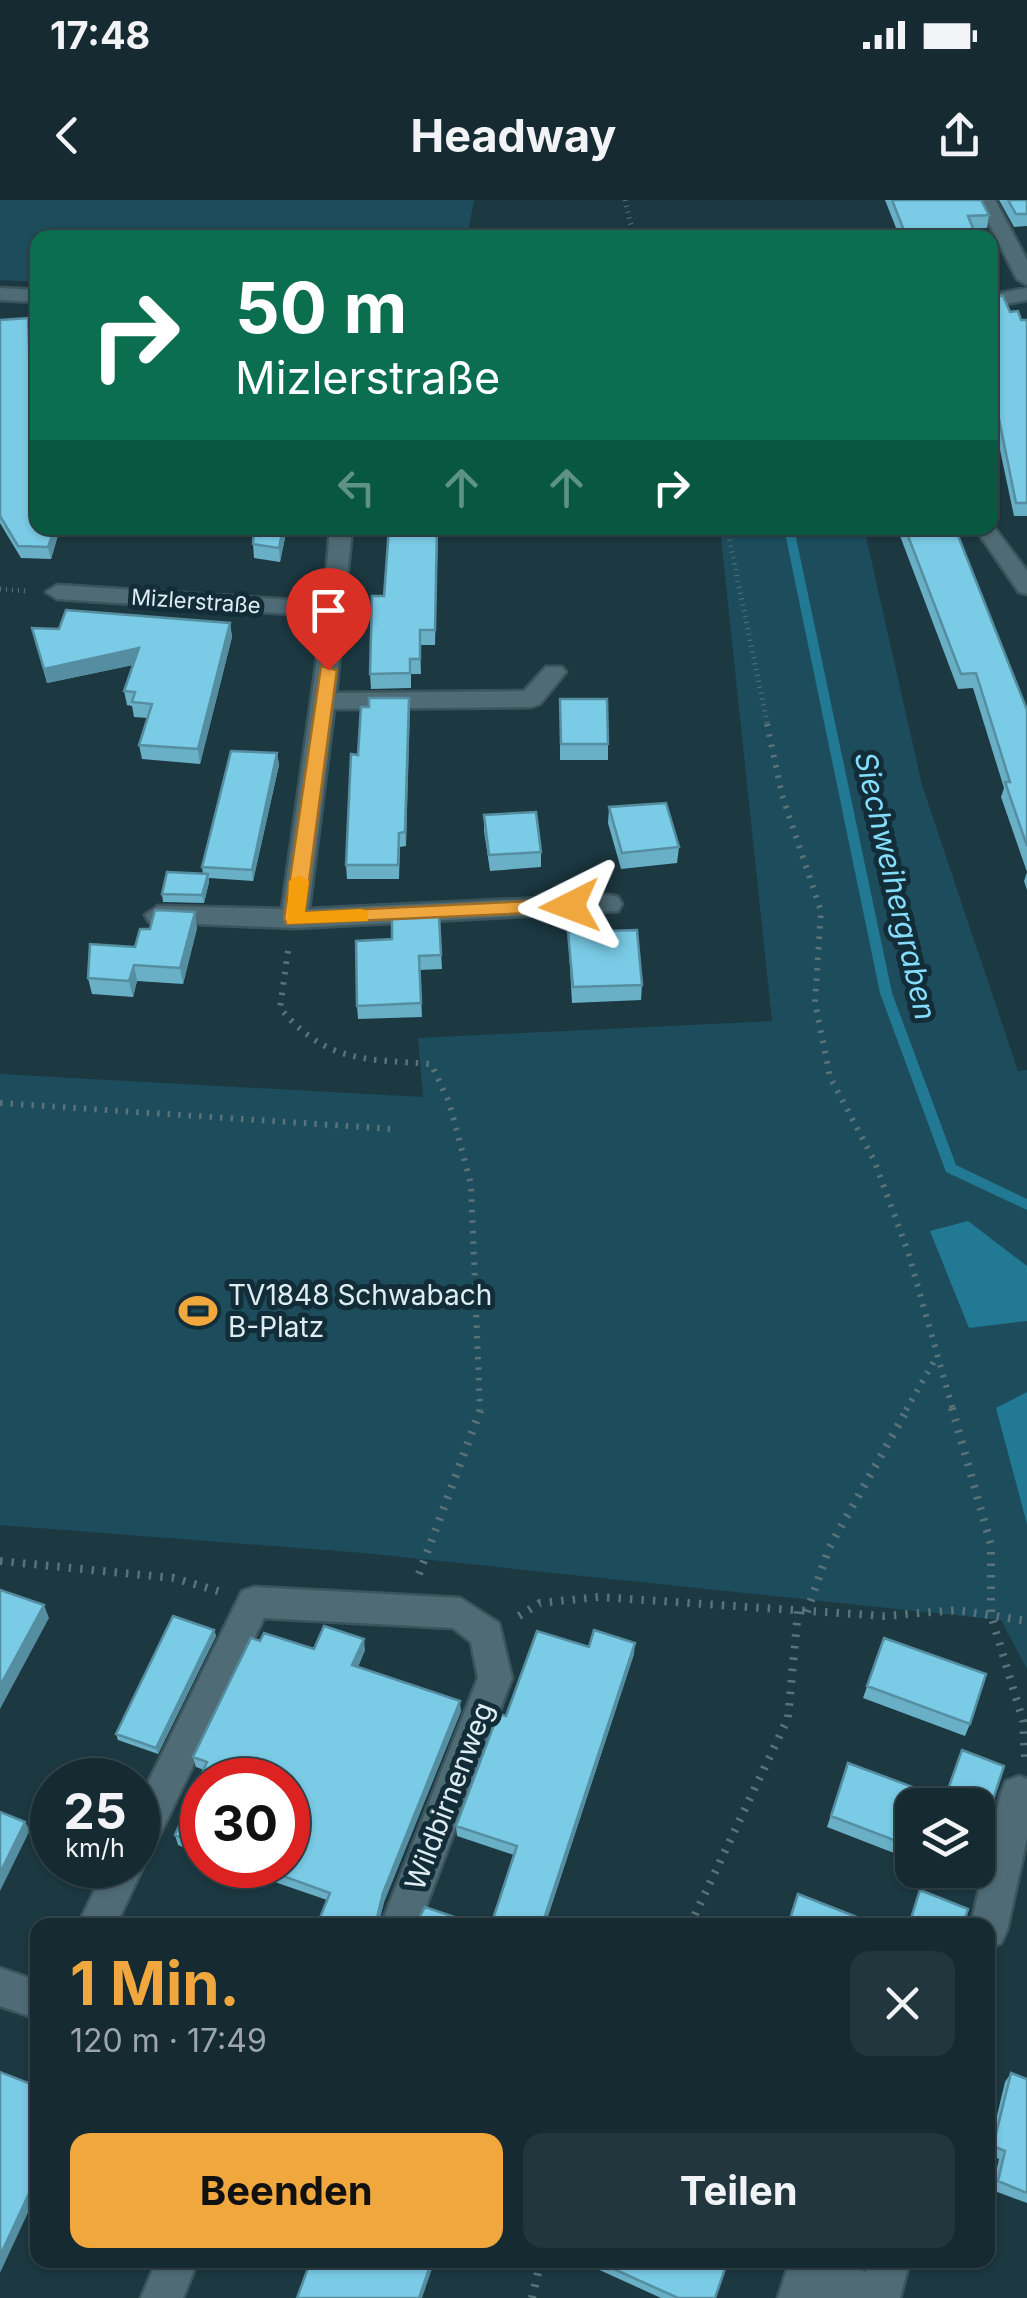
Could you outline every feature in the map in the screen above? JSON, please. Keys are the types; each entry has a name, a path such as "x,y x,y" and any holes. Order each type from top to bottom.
{"street":[{"path":"986,200 1027,280"},
{"path":"0,294 30,296"},
{"path":"998,299 1027,294"},
{"path":"294,919 336,610 341,535"},
{"path":"991,535 1027,587"},
{"name":"Mizlerstraße","path":"56,592 336,610"},
{"path":"323,701 531,699 554,672"},
{"path":"155,915 294,919 609,904"},
{"path":"160,1796 254,1602 460,1613 487,1634"},
{"name":"Wildbirnenweg","path":"403,1918 495,1678 487,1634"},
{"path":"991,1918 1020,1793"},
{"path":"100,1918 115,1888"},
{"path":"0,1987 30,1997"},
{"path":"162,2298 175,2268"},
{"path":"798,2298 807,2270 879,2298 888,2268"}],"path":[{"path":"625,200 632,230"},
{"path":"728,535 782,795 821,911 815,1002 830,1076 874,1160 908,1252 991,1545 991,1615 1025,1735 1020,1793"},
{"path":"294,919 280,1008 309,1044 334,1055 431,1064 449,1102 471,1184 482,1404 424,1565 400,1610"},
{"path":"0,1103 394,1129"},
{"path":"693,1918 788,1718 802,1612 829,1548 937,1356"},
{"path":"0,1561 174,1578 254,1602"},
{"path":"487,1634 540,1603 599,1597 884,1616 957,1610 1027,1620"},
{"path":"532,2298 539,2268"}],"shaded area":[{"path":"0,200 474,200 468,230 30,230 30,282 0,280"},
{"path":"721,535 866,535 922,785 1018,1071 1027,1070 1027,1669 1001,1620 364,1553 0,1525 0,1074 423,1097 418,1038 772,1021"},
{"path":"968,1221 1027,1266 1027,1321 969,1328 930,1231"},
{"path":"1027,1392 1027,1524 996,1408"}],"building":[{"path":"892,200 981,200 989,215 968,216 974,230 904,230"},
{"path":"1008,200 1027,200 1027,214 1016,214"},
{"path":"998,296 1003,296 1010,312 1018,311 1021,320 1027,320 1027,503 1016,503 999,419"},
{"path":"28,318 30,535 52,535 48,547 18,546 0,516 0,320"},
{"path":"254,535 282,535 279,548 253,544"},
{"path":"388,535 437,535 435,630 420,630 420,659 410,659 410,673 370,674 372,596 384,596"},
{"path":"908,535 958,535 1027,710 1027,846 1005,782 1010,782 976,673 961,674"},
{"path":"66,610 230,623 198,749 139,745 152,704 132,702 135,692 124,691 139,648 44,669 32,628 59,629"},
{"path":"369,698 409,698 405,832 399,833 398,865 346,865 351,754 358,755 361,707 369,707"},
{"path":"560,699 607,699 608,744 561,744"},
{"path":"231,751 277,753 252,870 202,867"},
{"path":"666,803 679,847 622,853 609,807"},
{"path":"536,812 541,852 489,855 484,815"},
{"path":"167,872 208,874 202,895 162,894"},
{"path":"155,910 195,912 180,968 134,965 129,981 88,978 90,944 135,947 140,929 150,929"},
{"path":"439,915 441,955 419,956 421,1003 357,1006 356,941 392,939 392,917"},
{"path":"637,930 642,985 573,987 568,932"},
{"path":"0,1590 44,1605 0,1686"},
{"path":"173,1616 214,1630 156,1748 116,1734"},
{"path":"324,1626 364,1639 352,1665 460,1701 383,1893 377,1918 320,1918 330,1893 310,1886 310,1758 193,1757 251,1638 260,1641 264,1633 314,1649"},
{"path":"594,1630 635,1643 544,1918 493,1918 517,1846 456,1826 498,1714 506,1716 537,1631 589,1647"},
{"path":"884,1638 986,1674 970,1724 867,1686"},
{"path":"962,1750 1004,1766 995,1794 995,1788 948,1788"},
{"path":"848,1763 915,1788 895,1788 895,1840 831,1816"},
{"path":"0,1812 25,1822 0,1873"},
{"path":"920,1890 968,1909 965,1918 911,1918"},
{"path":"798,1894 859,1918 790,1918"},
{"path":"425,1907 457,1918 419,1918"},
{"path":"0,2072 28,2083 30,2079 30,2191 0,2256"},
{"path":"1011,2073 1027,2079 1027,2193 998,2181 1005,2151 995,2147"},
{"path":"308,2268 429,2268 419,2298 297,2298"},
{"path":"612,2268 725,2268 715,2298 678,2298"}],"waterway":[{"name":"Siechweihergraben","path":"790,535 886,993 951,1168 1027,1205"}],"slow traffic":[{"path":"299,881 294,919 361,916"}],"place":[{"name":"TV1848 Schwabach B-Platz","path":"198,1311"}],"route":[{"path":"328,670 294,919 570,906"}]}
